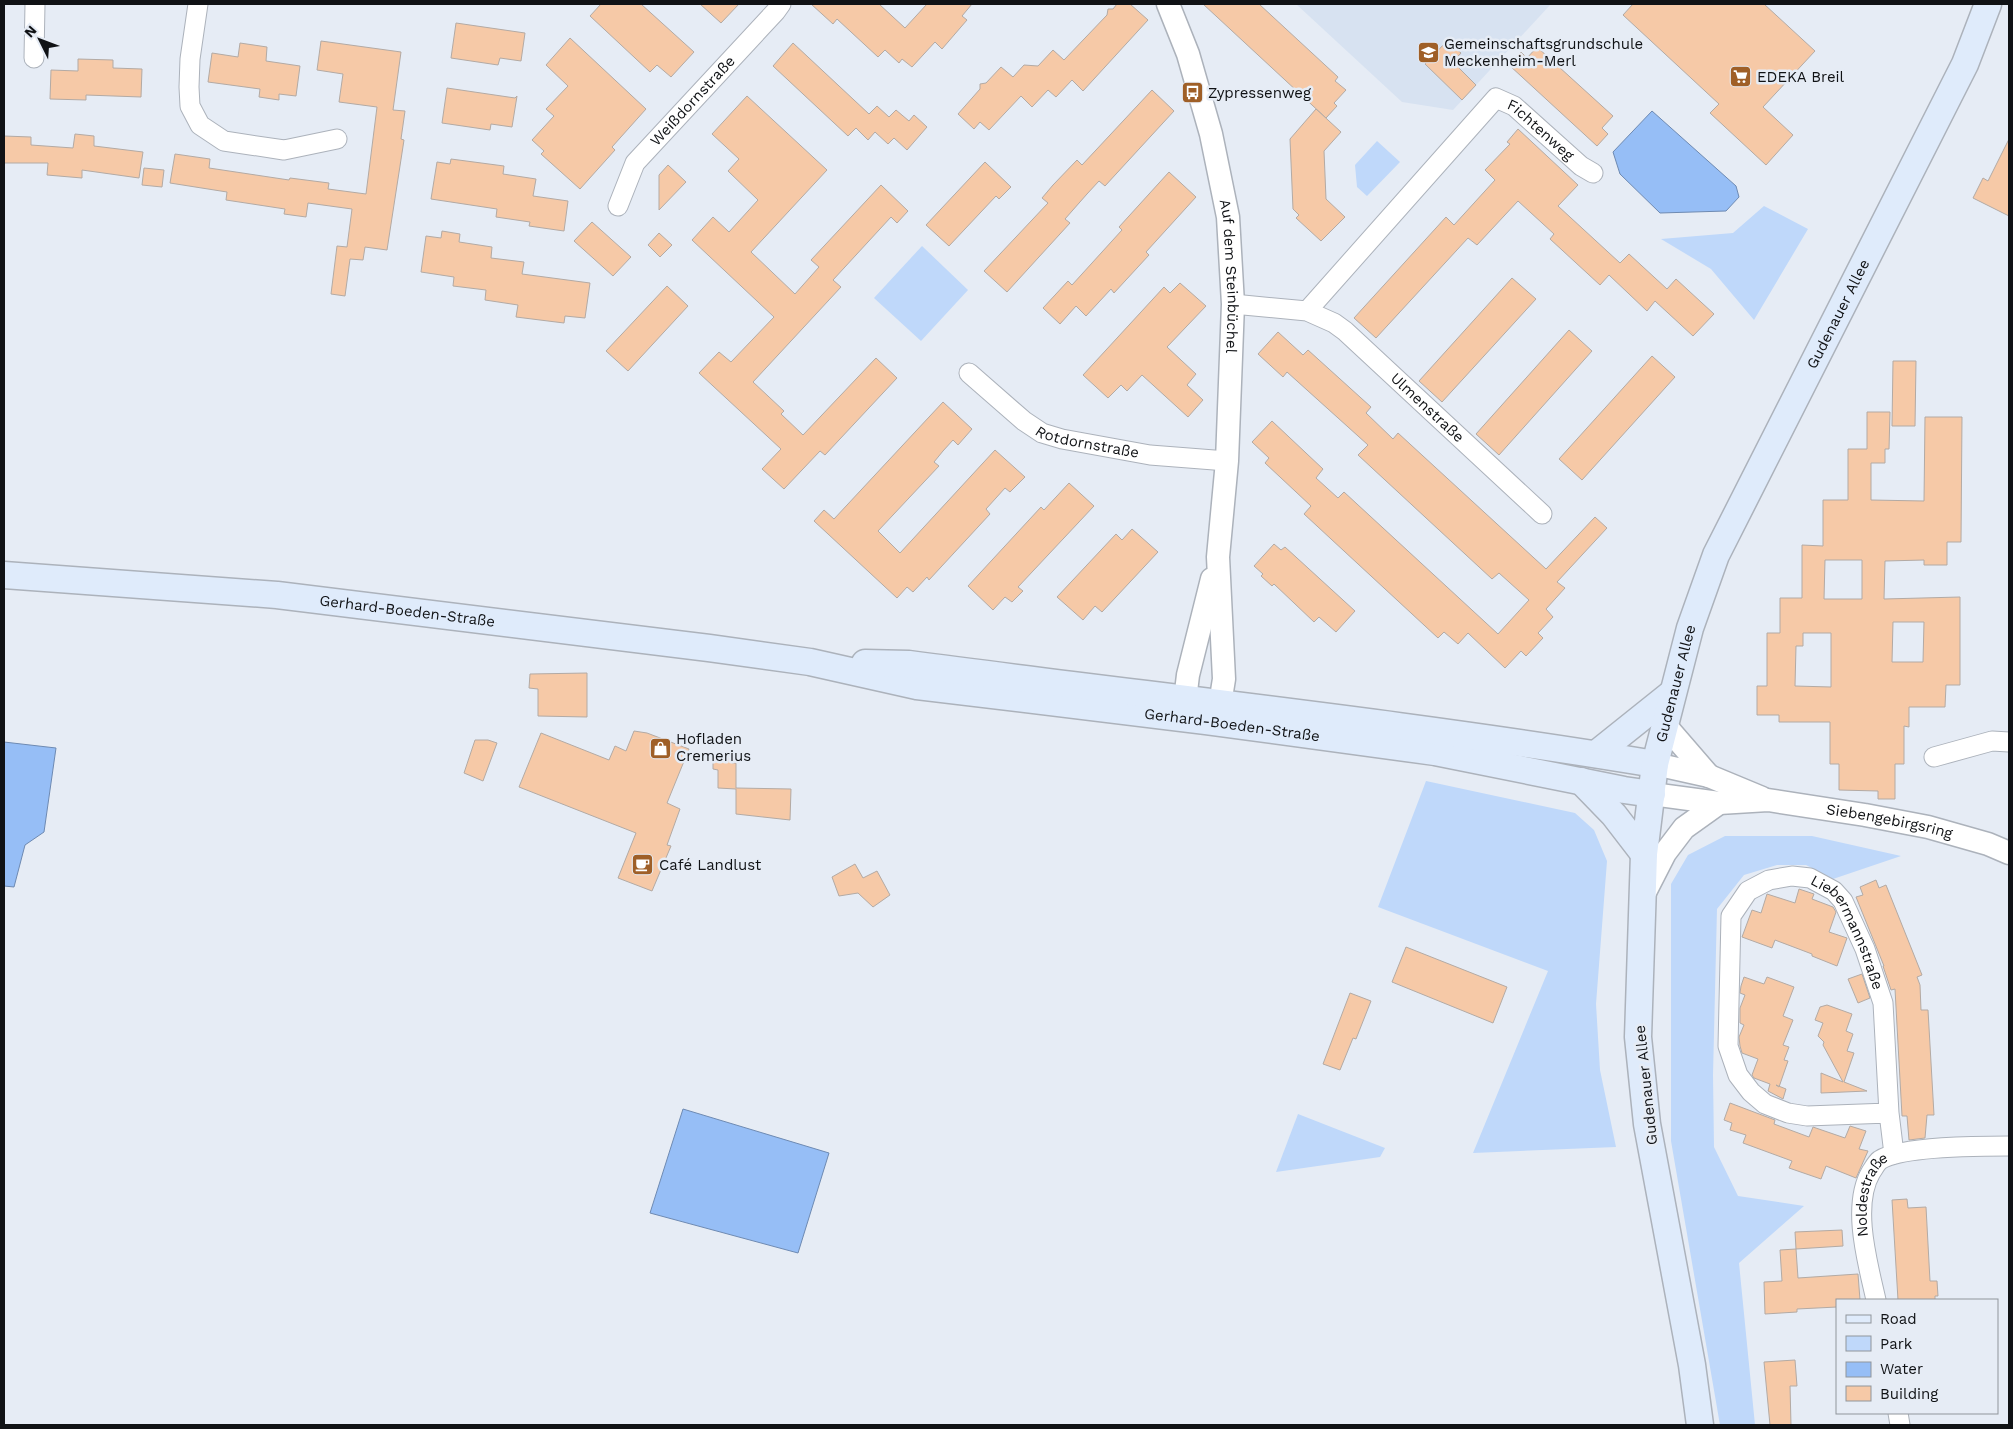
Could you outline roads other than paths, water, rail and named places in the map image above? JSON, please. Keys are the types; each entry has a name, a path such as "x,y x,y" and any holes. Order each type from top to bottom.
{"main road":[{"name":"Gudenauer Allee","path":"1700,1425 1692,1365 1647,1124 1638,1037 1644,854 1655,764 1671,694 1690,628 1716,555 1965,64 1988,4"},
{"name":"Gerhard-Boeden-Straße","path":"4,575 277,595 810,662 916,686 1202,711 1596,754 1655,764"},
{"path":"1596,754 1671,694"},
{"name":"Gerhard-Boeden-Straße","path":"1202,711 1435,752 1652,794"},
{"path":"1581,781 1614,814 1644,854"}],"street":[{"path":"34,58 35,4"},
{"path":"198,4 190,59 189,87 190,106 200,125 224,141 284,150 337,139"},
{"name":"Weißdornstraße","path":"618,206 635,163 776,11 780,4"},
{"name":"Auf dem Steinbüchel","path":"1168,4 1188,54 1212,134 1228,217 1233,304 1227,461 1218,557 1224,678 1202,711"},
{"name":"Fichtenweg","path":"1306,312 1496,98 1514,106 1581,166 1593,173"},
{"name":"Ulmenstraße","path":"1233,304 1306,312 1334,323 1345,331 1542,514"},
{"name":"Rotdornstraße","path":"969,373 1024,421 1042,433 1062,439 1150,454 1227,461"},
{"name":"Auf dem Steinbüchel","path":"1202,711 1188,674 1218,557"},
{"path":"1664,724 1709,776"},
{"path":"1934,757 1992,741 2009,742"},
{"name":"Siebengebirgsring","path":"1655,764 1709,776 1768,800 1928,827 1988,844 2009,853"},
{"name":"Siebengebirgsring","path":"1652,794 1719,804 1768,800"},
{"path":"1643,896 1665,853 1684,828 1719,804"},
{"name":"Liebermannstraße","path":"1889,1113 1807,1116 1788,1113 1765,1104 1751,1092 1738,1075 1728,1046 1731,916 1748,891 1769,880 1792,876 1810,878 1834,891 1843,901 1884,1002 1889,1113 1894,1154"},
{"name":"Noldestraße","path":"1876,1299 1866,1256 1861,1208 1867,1179 1878,1161 1894,1154 1939,1149 2009,1146"}],"water":[{"path":"1652,111 1736,186 1739,197 1726,211 1660,213 1620,174 1613,152"},
{"path":"4,742 56,748 44,832 25,845 14,887 4,886"},
{"path":"683,1109 829,1153 798,1253 650,1213"}],"place":[{"name":"Gemeinschaftsgrundschule Meckenheim-Merl","path":"1428,53"},
{"name":"EDEKA Breil","path":"1741,77"},
{"name":"Zypressenweg","path":"1192,93"},
{"name":"Hofladen Cremerius","path":"660,748"},
{"name":"Café Landlust","path":"643,865"}]}
